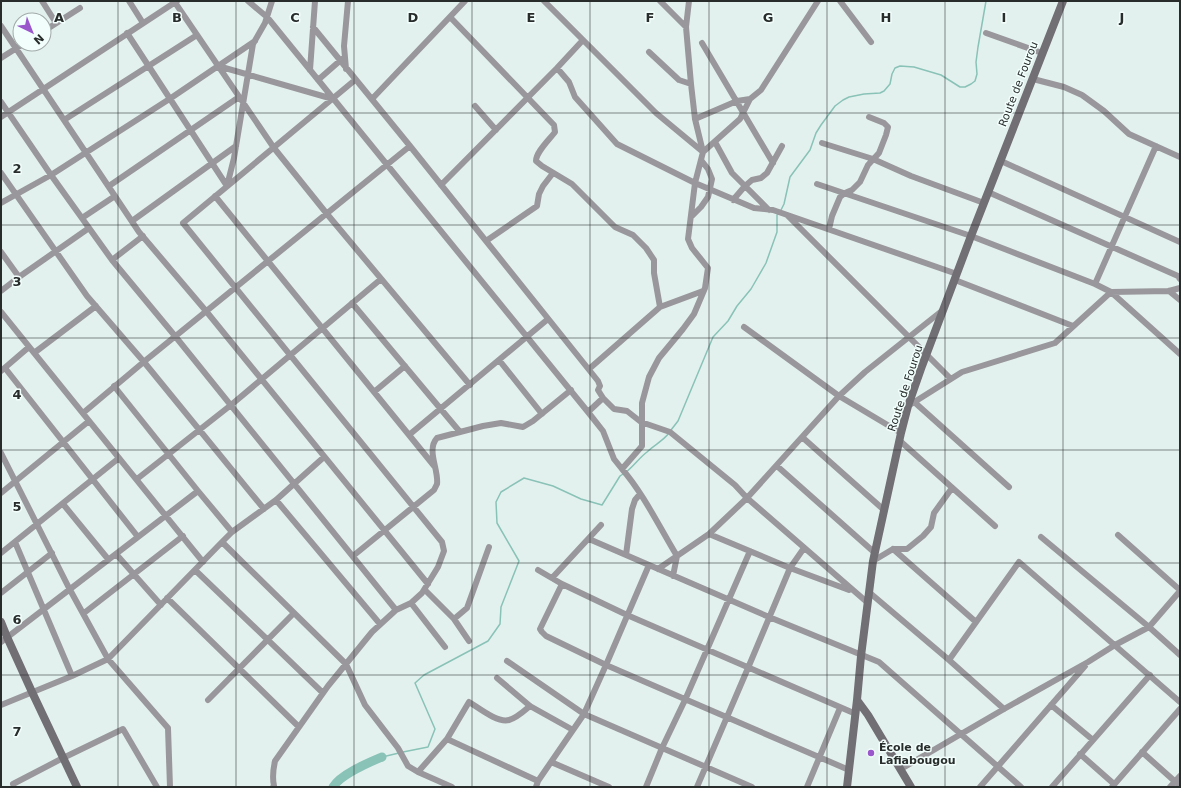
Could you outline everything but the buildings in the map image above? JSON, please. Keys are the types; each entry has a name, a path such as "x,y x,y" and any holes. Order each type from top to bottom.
{"main road":[{"name":"Route de Fourou","path":"847,787 861,656 874,557 900,437 927,354 944,308 1062,1"},
{"path":"1,622 4,639 32,692 78,787"},
{"path":"857,700 868,715 911,787"}],"street":[{"path":"42,1 56,23"},
{"path":"129,1 143,23"},
{"path":"1,117 175,1 196,35 274,148 326,214 470,385"},
{"path":"248,1 267,17 603,431 614,459 629,477 677,556 673,576"},
{"path":"227,186 236,146 253,44 265,23 272,1"},
{"path":"310,70 315,1"},
{"path":"346,69 344,46 348,1"},
{"path":"372,99 465,1"},
{"path":"544,1 656,113 703,152"},
{"path":"660,1 686,27"},
{"path":"622,469 642,446 642,403 649,377 659,358 694,314 703,291 708,268 692,248 688,239 695,184 703,152 695,119 691,84 686,27 689,1"},
{"path":"703,152 740,118 750,99 761,90 818,1"},
{"path":"840,1 871,42"},
{"path":"52,26 80,8"},
{"path":"450,17 554,126 554,132 538,152 536,161 572,184 615,227 633,235 646,248 654,260 654,273 660,307"},
{"path":"1,26 12,42"},
{"path":"313,28 410,146 598,381 600,386 598,390 603,398 614,409 627,411 641,422 670,432 735,485 747,498 868,603"},
{"path":"986,33 1042,53"},
{"path":"127,34 227,186"},
{"path":"64,120 196,35"},
{"path":"441,185 583,40"},
{"path":"1,203 51,175 255,41"},
{"path":"702,44 773,163"},
{"path":"1,58 12,51"},
{"path":"19,52 143,236 384,530 426,587 454,619 469,641"},
{"path":"649,52 679,80 691,84"},
{"path":"318,80 345,56"},
{"path":"218,66 333,99"},
{"path":"557,68 569,82 575,97 617,144 695,184 754,208 782,213 829,229 956,277 1073,326"},
{"path":"1033,79 1064,87 1082,95 1104,111 1129,134 1180,157"},
{"path":"273,787 275,761 299,727 346,664 380,624 396,610 412,603 422,593 438,567 444,551 442,542 183,223 355,80"},
{"path":"109,186 239,97"},
{"path":"695,119 737,101 750,99"},
{"path":"1,102 112,260 396,610"},
{"path":"475,106 496,130"},
{"path":"829,229 834,210 840,197 852,190 860,182 868,165 879,153 886,135 888,127 884,123 869,117"},
{"path":"715,142 732,173 769,210"},
{"path":"822,143 873,160 984,203"},
{"path":"132,221 236,146"},
{"path":"83,413 175,336 410,146"},
{"path":"733,200 752,180 761,178 767,173 782,146"},
{"path":"1095,284 1156,146"},
{"path":"691,216 701,207 708,197 712,179 708,169 701,160"},
{"path":"1001,160 1180,242"},
{"path":"1,173 87,296 144,362 264,509"},
{"path":"486,241 537,206 539,194 553,173"},
{"path":"817,184 971,236 1095,284 1111,292 1180,354"},
{"path":"988,192 1178,276 1180,279"},
{"path":"82,218 115,196"},
{"path":"215,196 435,467"},
{"path":"782,213 909,336 951,379"},
{"path":"1,291 89,228"},
{"path":"112,260 143,236"},
{"path":"1,252 19,277"},
{"path":"137,479 231,405 381,279"},
{"path":"1010,487 911,402 962,372 1055,343 1111,292 1169,291 1180,288"},
{"path":"588,369 660,307 703,291"},
{"path":"1169,291 1180,299"},
{"path":"352,303 460,432"},
{"path":"34,353 96,306"},
{"path":"658,569 709,534 747,498 839,396 865,372 944,308"},
{"path":"1,312 203,562"},
{"path":"409,435 548,319"},
{"path":"744,327 839,396 900,437 952,488 995,526"},
{"path":"29,347 3,369 93,479 138,537"},
{"path":"498,360 542,414"},
{"path":"374,392 405,366"},
{"path":"114,386 232,532"},
{"path":"353,556 434,490 437,483 433,453 434,442 437,438 501,423 523,427 533,421 571,390"},
{"path":"588,412 603,398"},
{"path":"1,494 89,421"},
{"path":"802,437 884,510"},
{"path":"1,453 69,588 108,659 168,728 170,787"},
{"path":"1,705 72,676 108,659 232,532 276,500 324,457"},
{"path":"1,552 120,458"},
{"path":"777,466 874,557 892,549 907,548 923,536 931,527 934,513 952,488"},
{"path":"4,639 198,491"},
{"path":"626,555 634,500 640,494"},
{"path":"276,500 380,624"},
{"path":"63,504 108,559"},
{"path":"552,578 601,525"},
{"path":"709,534 790,568 854,591"},
{"path":"901,769 1115,645 1149,627 1180,590 1118,535"},
{"path":"84,613 183,536"},
{"path":"1041,537 1179,651"},
{"path":"589,539 769,618 878,662 1021,787"},
{"path":"15,542 72,676"},
{"path":"222,542 346,664 364,705 398,748 408,766 452,787"},
{"path":"454,619 466,608 488,547"},
{"path":"697,787 790,568 804,548"},
{"path":"892,549 976,622"},
{"path":"646,787 750,551"},
{"path":"1,593 52,553"},
{"path":"116,554 161,605"},
{"path":"949,660 1019,562 1180,702"},
{"path":"447,739 537,784 584,714 649,566"},
{"path":"196,570 323,694"},
{"path":"538,570 562,584 627,615 856,714"},
{"path":"562,584 540,628 546,636 606,666 849,770"},
{"path":"870,593 1004,709"},
{"path":"167,598 299,727"},
{"path":"412,603 445,647"},
{"path":"208,700 294,613"},
{"path":"507,661 584,714 752,787"},
{"path":"980,787 1088,662"},
{"path":"1052,787 1150,675"},
{"path":"497,678 530,706 573,730"},
{"path":"418,772 447,739 469,702 503,721 516,717 530,706"},
{"path":"1051,705 1093,740"},
{"path":"807,787 840,708"},
{"path":"1080,754 1113,786 1180,709"},
{"path":"13,784 123,729 157,787"},
{"path":"1142,752 1178,784"},
{"path":"551,762 609,787"},
{"path":"1178,784 1180,776"},
{"path":"1170,787 1178,784"}],"waterway":[{"path":"781,210 784,204 790,177 810,150 816,133 821,125 835,106 843,100 849,97 880,93 884,91 890,84 895,68 900,66 914,67 941,75 960,87 965,87 975,81 977,74 976,62 978,47 986,1"},
{"path":"671,430 678,421 713,337 728,321 737,306 751,289 766,263 777,232 777,215 779,213"},
{"path":"626,472 644,454 669,433"},
{"path":"403,752 428,747 435,729 415,683 424,675 488,641 500,624 501,607 519,561 497,523 496,502 501,492 524,478 553,486 581,499 602,505 620,476 623,474"},
{"path":"382,757 399,753"},
{"path":"333,787 348,773 382,757"}],"place":[{"name":"École de Lafiabougou","path":"871,753"}]}
